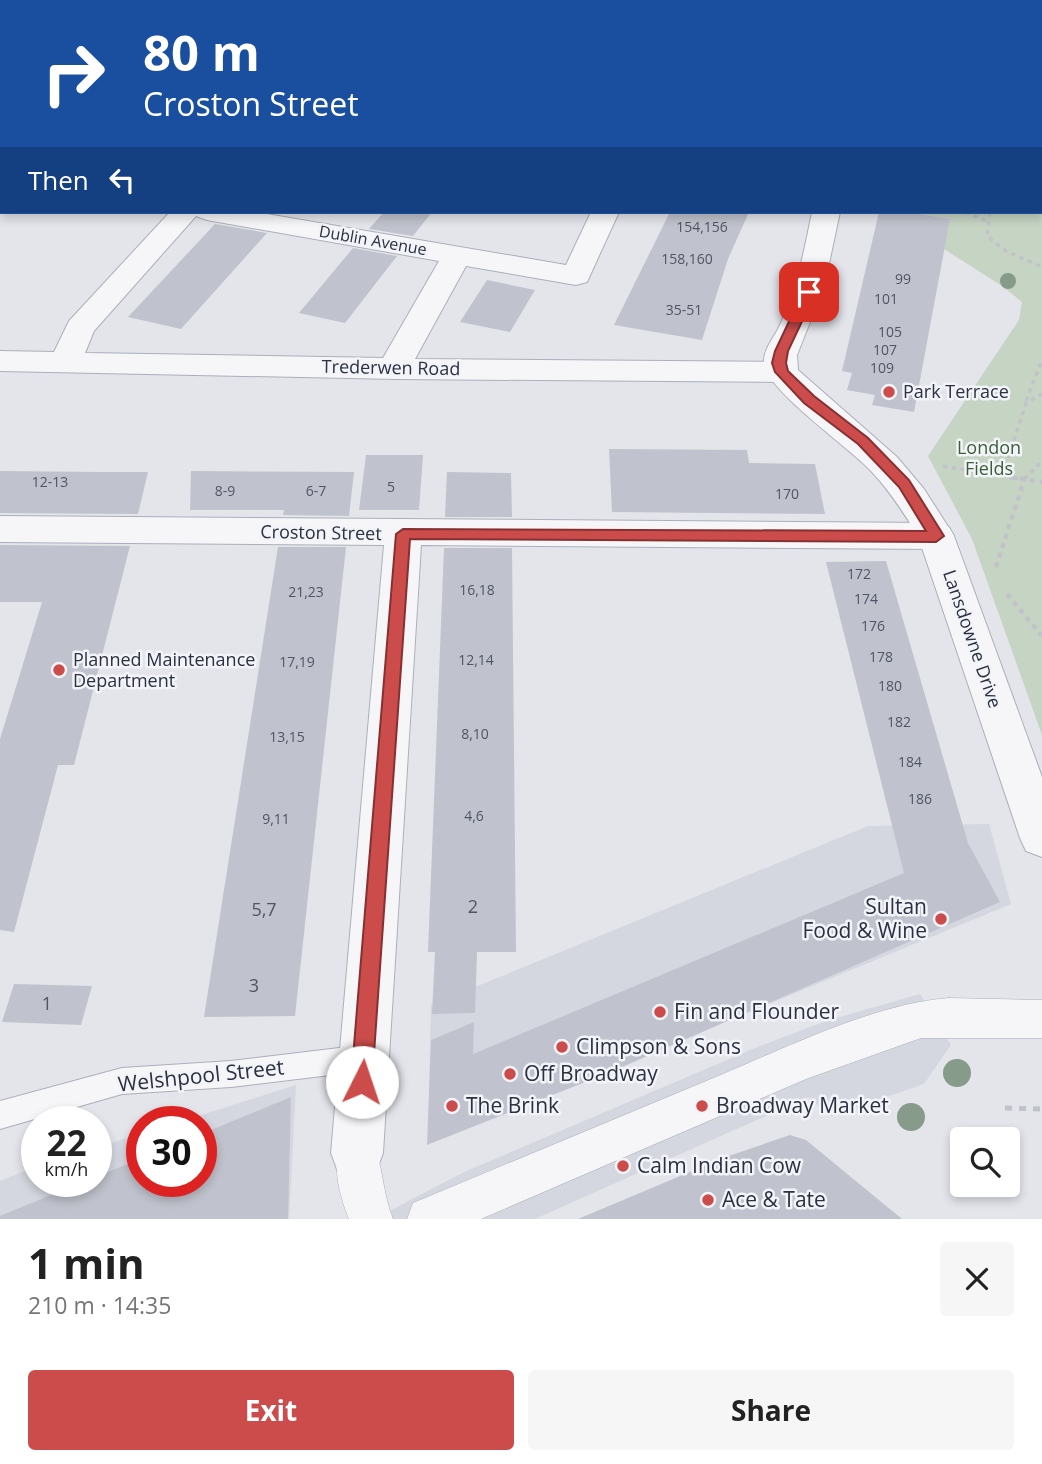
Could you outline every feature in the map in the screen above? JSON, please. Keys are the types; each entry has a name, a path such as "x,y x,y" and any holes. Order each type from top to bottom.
{"street":[{"path":"66,361 80,328 183,214"},
{"name":"Dublin Avenue","path":"233,214 259,216 576,276 604,214"},
{"path":"781,372 779,363 782,351 809,292 826,214"},
{"name":"Dublin Avenue","path":"397,369 400,355 457,255"},
{"name":"Trederwen Road","path":"0,361 397,369 781,372"},
{"name":"Lansdowne Drive","path":"781,372 809,400 863,441 904,484 936,536 1042,838"},
{"name":"Croston Street","path":"0,529 936,536"},
{"path":"371,1219 363,1199 357,1153 403,534"},
{"path":"429,1219 796,1063 887,1029 921,1019 949,1017 1042,1018"}],"lane":[{"name":"Welshpool Street","path":"0,1115 122,1081 231,1074 364,1058"}],"path":[{"path":"970,214 989,222"},
{"path":"990,214 987,236 997,248 1042,267"},
{"path":"1003,475 1042,360"},
{"path":"1026,403 1042,394"},
{"path":"992,578 1024,478 1042,461"},
{"path":"936,465 1042,482"},
{"path":"1000,587 1042,636"},
{"path":"1005,1108 1042,1109"}],"shaded area":[{"path":"989,824 1011,904 444,1138 428,1129 431,1005 868,826"},
{"name":"Broadway Market","path":"920,994 951,1045 924,1084 831,1116 808,1097 535,1219 374,1219 464,1172 760,1046 826,1021"},
{"path":"296,1085 289,1219 0,1219 0,1181 21,1172 21,1197 112,1197 112,1143 126,1138 126,1197 217,1197 217,1110"}],"green space":[{"name":"London Fields","path":"919,214 1042,214 1042,735 972,539 928,456 1019,320 1022,302 944,249 950,219"}],"building":[{"path":"382,214 430,214 413,236 369,229"},
{"path":"669,214 748,214 728,259 702,340 614,325"},
{"path":"879,214 919,214 950,219 914,412 872,405 875,395 847,390 852,373 842,371"},
{"path":"215,224 267,233 181,329 128,317"},
{"path":"353,248 397,256 345,323 299,313"},
{"path":"487,280 535,290 510,332 460,322"},
{"path":"609,449 747,450 749,463 815,464 825,514 612,512"},
{"path":"366,455 423,455 419,510 359,510"},
{"path":"0,471 148,472 138,514 0,513"},
{"path":"191,471 354,472 349,516 283,515 284,510 190,510"},
{"path":"447,472 511,473 512,517 445,517"},
{"name":"Planned Maintenance Department","path":"0,545 130,546 74,765 58,765 14,932 0,930 0,739 42,602 0,602"},
{"path":"278,547 346,547 295,1016 204,1017"},
{"path":"444,548 512,548 516,952 477,952 475,1013 432,1014 435,952 428,952"},
{"path":"886,561 968,843 1000,902 613,1071 427,1145 431,1040 474,1022 473,1054 904,873 826,562"},
{"path":"14,984 92,986 81,1025 2,1022"},
{"path":"291,1097 288,1219 0,1219 0,1216 46,1197 112,1197 112,1170 126,1165 126,1197 217,1197 217,1127"},
{"path":"790,1135 806,1140 902,1219 578,1219 723,1158"}],"place":[{"name":"Park Terrace","path":"889,392"},
{"name":"Planned Maintenance Department","path":"59,670"},
{"name":"Sultan Food & Wine","path":"941,919"},
{"name":"Fin and Flounder","path":"660,1012"},
{"name":"Climpson & Sons","path":"562,1047"},
{"name":"Off Broadway","path":"510,1074"},
{"name":"The Brink","path":"452,1106"},
{"name":"Broadway Market","path":"702,1106"},
{"name":"Calm Indian Cow","path":"623,1166"},
{"name":"Ace & Tate","path":"708,1200"}],"route":[{"path":"362,1082 403,534 936,536 904,484 863,441 809,400 781,372 779,363 782,351 809,292"}]}
